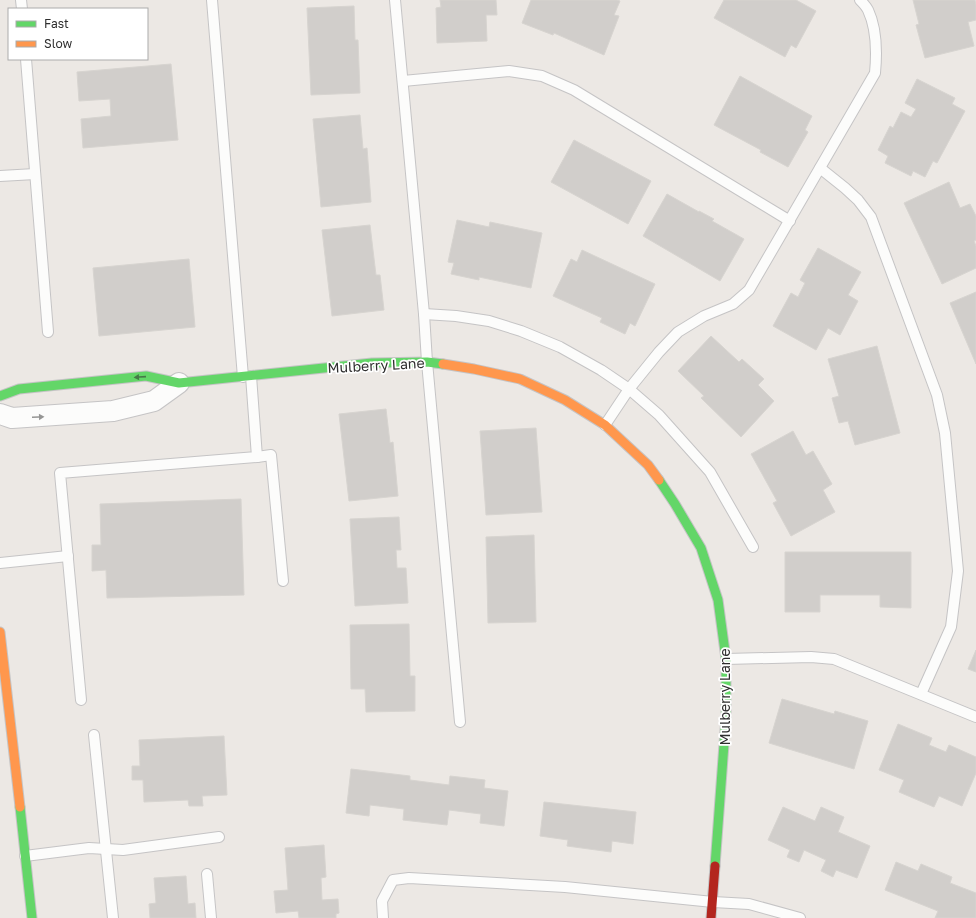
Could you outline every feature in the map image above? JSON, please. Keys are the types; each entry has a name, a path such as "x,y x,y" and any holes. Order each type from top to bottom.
{"street":[{"name":"Mulberry Lane","path":"0,396 19,389 146,376 179,383 372,363 427,362 474,369 520,379 565,400 605,425 648,465 675,504 701,548 718,600 726,659 726,717 711,918"},
{"path":"0,414 12,418 113,411 154,401 179,383"},
{"path":"0,632 4,703 32,918"}],"lane":[{"path":"212,0 247,376 257,457"},
{"path":"395,0 460,722"},
{"path":"605,425 629,389 659,352 678,332 704,316 733,304 748,290 790,221 875,73 877,54 874,31 868,10 860,0"},
{"path":"26,60 48,332"},
{"path":"403,81 509,71 542,76 574,90 790,221"},
{"path":"820,168 858,200 871,217 937,395 945,433 958,571 951,627 921,694"},
{"path":"0,176 35,174"},
{"path":"424,314 456,316 489,321 521,331 560,347 601,370 629,389 659,415 710,472 753,546"},
{"path":"81,700 60,473 271,456 283,581"},
{"path":"0,563 68,556"},
{"path":"726,659 811,657 834,659 976,717"},
{"path":"94,735 113,918"},
{"path":"25,856 89,848 123,850 218,837"},
{"path":"207,874 211,918"},
{"path":"383,918 382,901 393,880 409,878 565,888 749,904 800,918"}],"building":[{"path":"440,0 496,0 497,15 486,15 487,41 437,43 436,8 441,7"},
{"path":"531,0 620,1 614,15 619,16 604,55 554,33 553,35 522,23"},
{"path":"724,0 796,0 816,11 796,48 791,45 785,57 714,18"},
{"path":"913,0 975,0 976,20 968,22 974,46 925,58 916,25 919,24"},
{"path":"354,6 355,40 358,40 360,93 311,95 307,8"},
{"path":"171,64 178,140 83,148 81,119 111,116 110,99 79,101 77,72"},
{"path":"740,76 812,116 805,130 808,132 788,167 760,152 761,150 714,125"},
{"path":"917,79 955,98 952,104 965,111 937,163 933,161 925,177 913,171 911,176 885,163 888,156 878,150 890,126 893,128 901,112 911,117 916,109 905,103"},
{"path":"360,115 363,149 367,148 371,202 321,207 313,119"},
{"path":"574,140 651,181 628,224 551,182"},
{"path":"949,182 960,208 970,204 976,216 976,240 974,241 976,246 976,268 942,284 904,203"},
{"path":"667,194 714,219 712,221 744,239 720,281 643,236"},
{"path":"457,220 489,227 490,222 542,233 531,288 479,277 479,280 451,274 454,263 448,262"},
{"path":"370,225 376,275 380,275 384,310 332,316 322,230"},
{"path":"818,248 861,272 848,295 858,301 840,335 828,328 816,350 773,326 791,293 798,297 805,283 800,280"},
{"path":"582,250 655,284 635,326 630,323 625,334 600,322 602,318 553,296 571,259 577,262"},
{"path":"189,259 195,327 99,336 93,268"},
{"path":"976,292 976,364 950,303"},
{"path":"711,336 739,362 742,359 764,379 758,385 774,401 741,437 701,398 704,396 678,371"},
{"path":"877,346 900,433 855,445 848,421 839,423 832,398 839,396 828,359"},
{"path":"386,409 390,443 393,442 398,496 349,501 339,414"},
{"path":"536,428 542,512 486,515 480,431"},
{"path":"793,431 806,455 813,451 832,484 823,490 835,512 791,536 773,503 777,501 751,454"},
{"path":"241,499 244,595 107,598 106,570 92,571 92,545 101,545 100,504"},
{"path":"399,517 401,550 396,550 397,568 406,568 408,603 355,606 350,519"},
{"path":"534,535 536,622 488,623 486,537"},
{"path":"785,552 911,552 911,608 880,607 880,595 820,595 820,612 785,612"},
{"path":"409,624 410,676 415,676 415,711 366,712 365,689 351,689 350,625"},
{"path":"976,650 976,672 968,669"},
{"path":"782,699 834,714 835,711 868,721 854,769 769,743"},
{"path":"898,724 932,738 929,745 946,752 949,745 976,757 976,773 962,806 939,796 934,807 899,792 904,780 879,770"},
{"path":"224,736 227,795 202,796 203,806 189,806 188,800 144,802 143,780 132,780 132,766 140,766 139,740"},
{"path":"351,769 410,776 410,780 449,785 450,776 485,780 484,788 508,791 504,826 480,823 481,814 449,810 447,825 403,820 404,809 370,805 369,816 346,813"},
{"path":"544,802 636,812 633,844 612,841 611,852 567,846 568,840 540,836"},
{"path":"783,807 815,821 821,807 844,817 838,832 870,846 857,878 836,870 833,877 821,871 826,860 804,850 799,862 787,857 790,850 768,840"},
{"path":"324,845 326,877 321,878 322,900 338,899 339,913 336,914 336,918 299,918 298,911 276,913 274,891 288,890 285,848"},
{"path":"896,862 918,871 921,864 952,877 950,883 976,893 976,918 935,918 938,911 885,890"},
{"path":"186,876 188,904 195,903 196,918 150,918 149,904 156,903 154,878"}],"traffic: fast":[{"path":"0,396 19,389 146,376 179,383 372,363 427,362 443,364"},
{"path":"659,480 701,548 718,600 726,659 726,717 715,866"},
{"path":"20,807 32,918"}],"traffic: slow":[{"path":"443,364 520,379 565,400 605,425 648,465 659,480"},
{"path":"0,632 20,807"}],"traffic: jam":[{"path":"711,918 715,866"}]}
